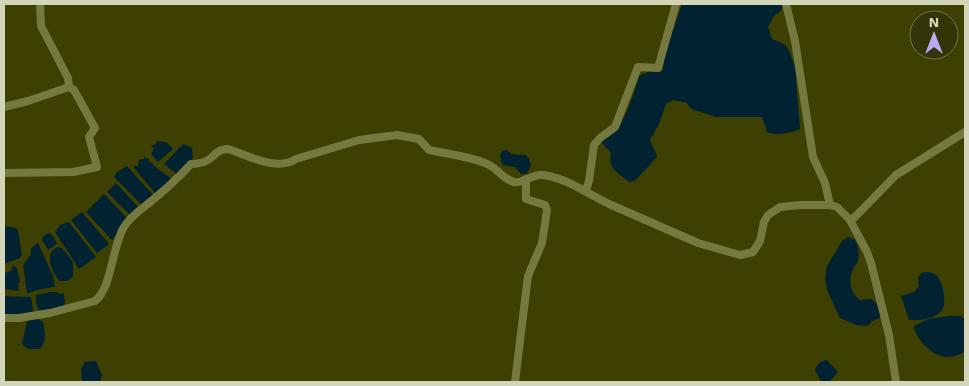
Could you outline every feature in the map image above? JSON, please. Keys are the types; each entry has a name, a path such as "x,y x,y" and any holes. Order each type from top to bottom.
{"street":[{"path":"40,4 41,26 68,78 69,87"},
{"path":"586,190 594,145 615,127 638,67 658,68 676,4"},
{"path":"786,4 795,41 813,157 825,184 830,205"},
{"path":"4,107 69,87"},
{"path":"4,173 73,172 97,166 88,137 95,128 74,90 69,87"},
{"path":"850,220 896,175 965,132"},
{"path":"4,318 19,318 50,313 95,301 100,297 106,283 124,225 140,209 177,180 191,164 202,163 212,158 217,151 228,149 266,162 290,163 296,159 348,142 397,135 419,139 429,150 488,164 512,182 518,182 536,175 552,176 698,243 740,255 753,252 760,241 764,222 772,211 780,207 830,205 836,207 850,220 871,263 889,335 896,382"},
{"path":"514,382 528,276 542,243 547,210 545,205 526,199 526,179"}],"water":[{"path":"682,4 783,4 781,10 774,16 768,27 772,39 784,44 789,50 795,67 800,129 783,134 774,134 767,132 762,117 716,117 691,109 687,103 673,100 666,104 659,124 650,140 657,157 635,181 629,182 612,167 611,153 601,142 619,126 630,104 639,76 650,71 660,72 663,69 665,53"},
{"path":"156,141 166,142 173,149 158,162 151,154 154,149 151,146 156,144"},
{"path":"183,144 192,148 193,158 179,176 164,164"},
{"path":"506,150 512,154 528,157 531,165 527,174 521,174 515,167 502,165 500,155 502,151"},
{"path":"144,157 149,159 148,161 172,179 156,194 134,168 134,166 138,166 139,160 144,159"},
{"path":"127,166 154,196 142,205 114,177 117,172"},
{"path":"116,183 139,208 131,216 107,192"},
{"path":"104,194 128,219 112,240 86,212"},
{"path":"82,212 109,244 97,253 71,220"},
{"path":"69,222 96,257 79,269 55,232 60,225"},
{"path":"4,226 18,230 22,255 20,258 4,264"},
{"path":"49,233 54,237 57,244 48,250 42,240 43,236"},
{"path":"848,237 855,240 859,252 858,262 854,267 850,281 852,289 860,300 871,299 879,309 880,318 872,321 868,326 856,325 840,318 827,290 825,279 827,266 842,241"},
{"path":"38,243 53,276 55,287 27,293 23,265 31,254 31,248"},
{"path":"58,247 62,248 73,262 73,277 67,281 59,281 50,262 51,253"},
{"path":"13,265 17,268 20,282 18,284 19,291 4,289 4,273 11,271"},
{"path":"921,273 934,273 941,283 944,293 942,310 936,316 922,320 909,320 901,296 914,292 919,286 918,278"},
{"path":"50,292 64,293 65,303 62,309 39,311 36,295"},
{"path":"4,296 31,297 34,314 4,314"},
{"path":"961,316 965,320 965,352 953,357 944,357 932,351 922,342 914,326 928,319"},
{"path":"36,318 43,322 45,340 40,349 28,349 22,344 27,321"},
{"path":"827,360 838,372 831,380 832,382 821,382 815,370 820,363"},
{"path":"96,361 102,375 100,382 82,382 81,369 85,362"}]}
